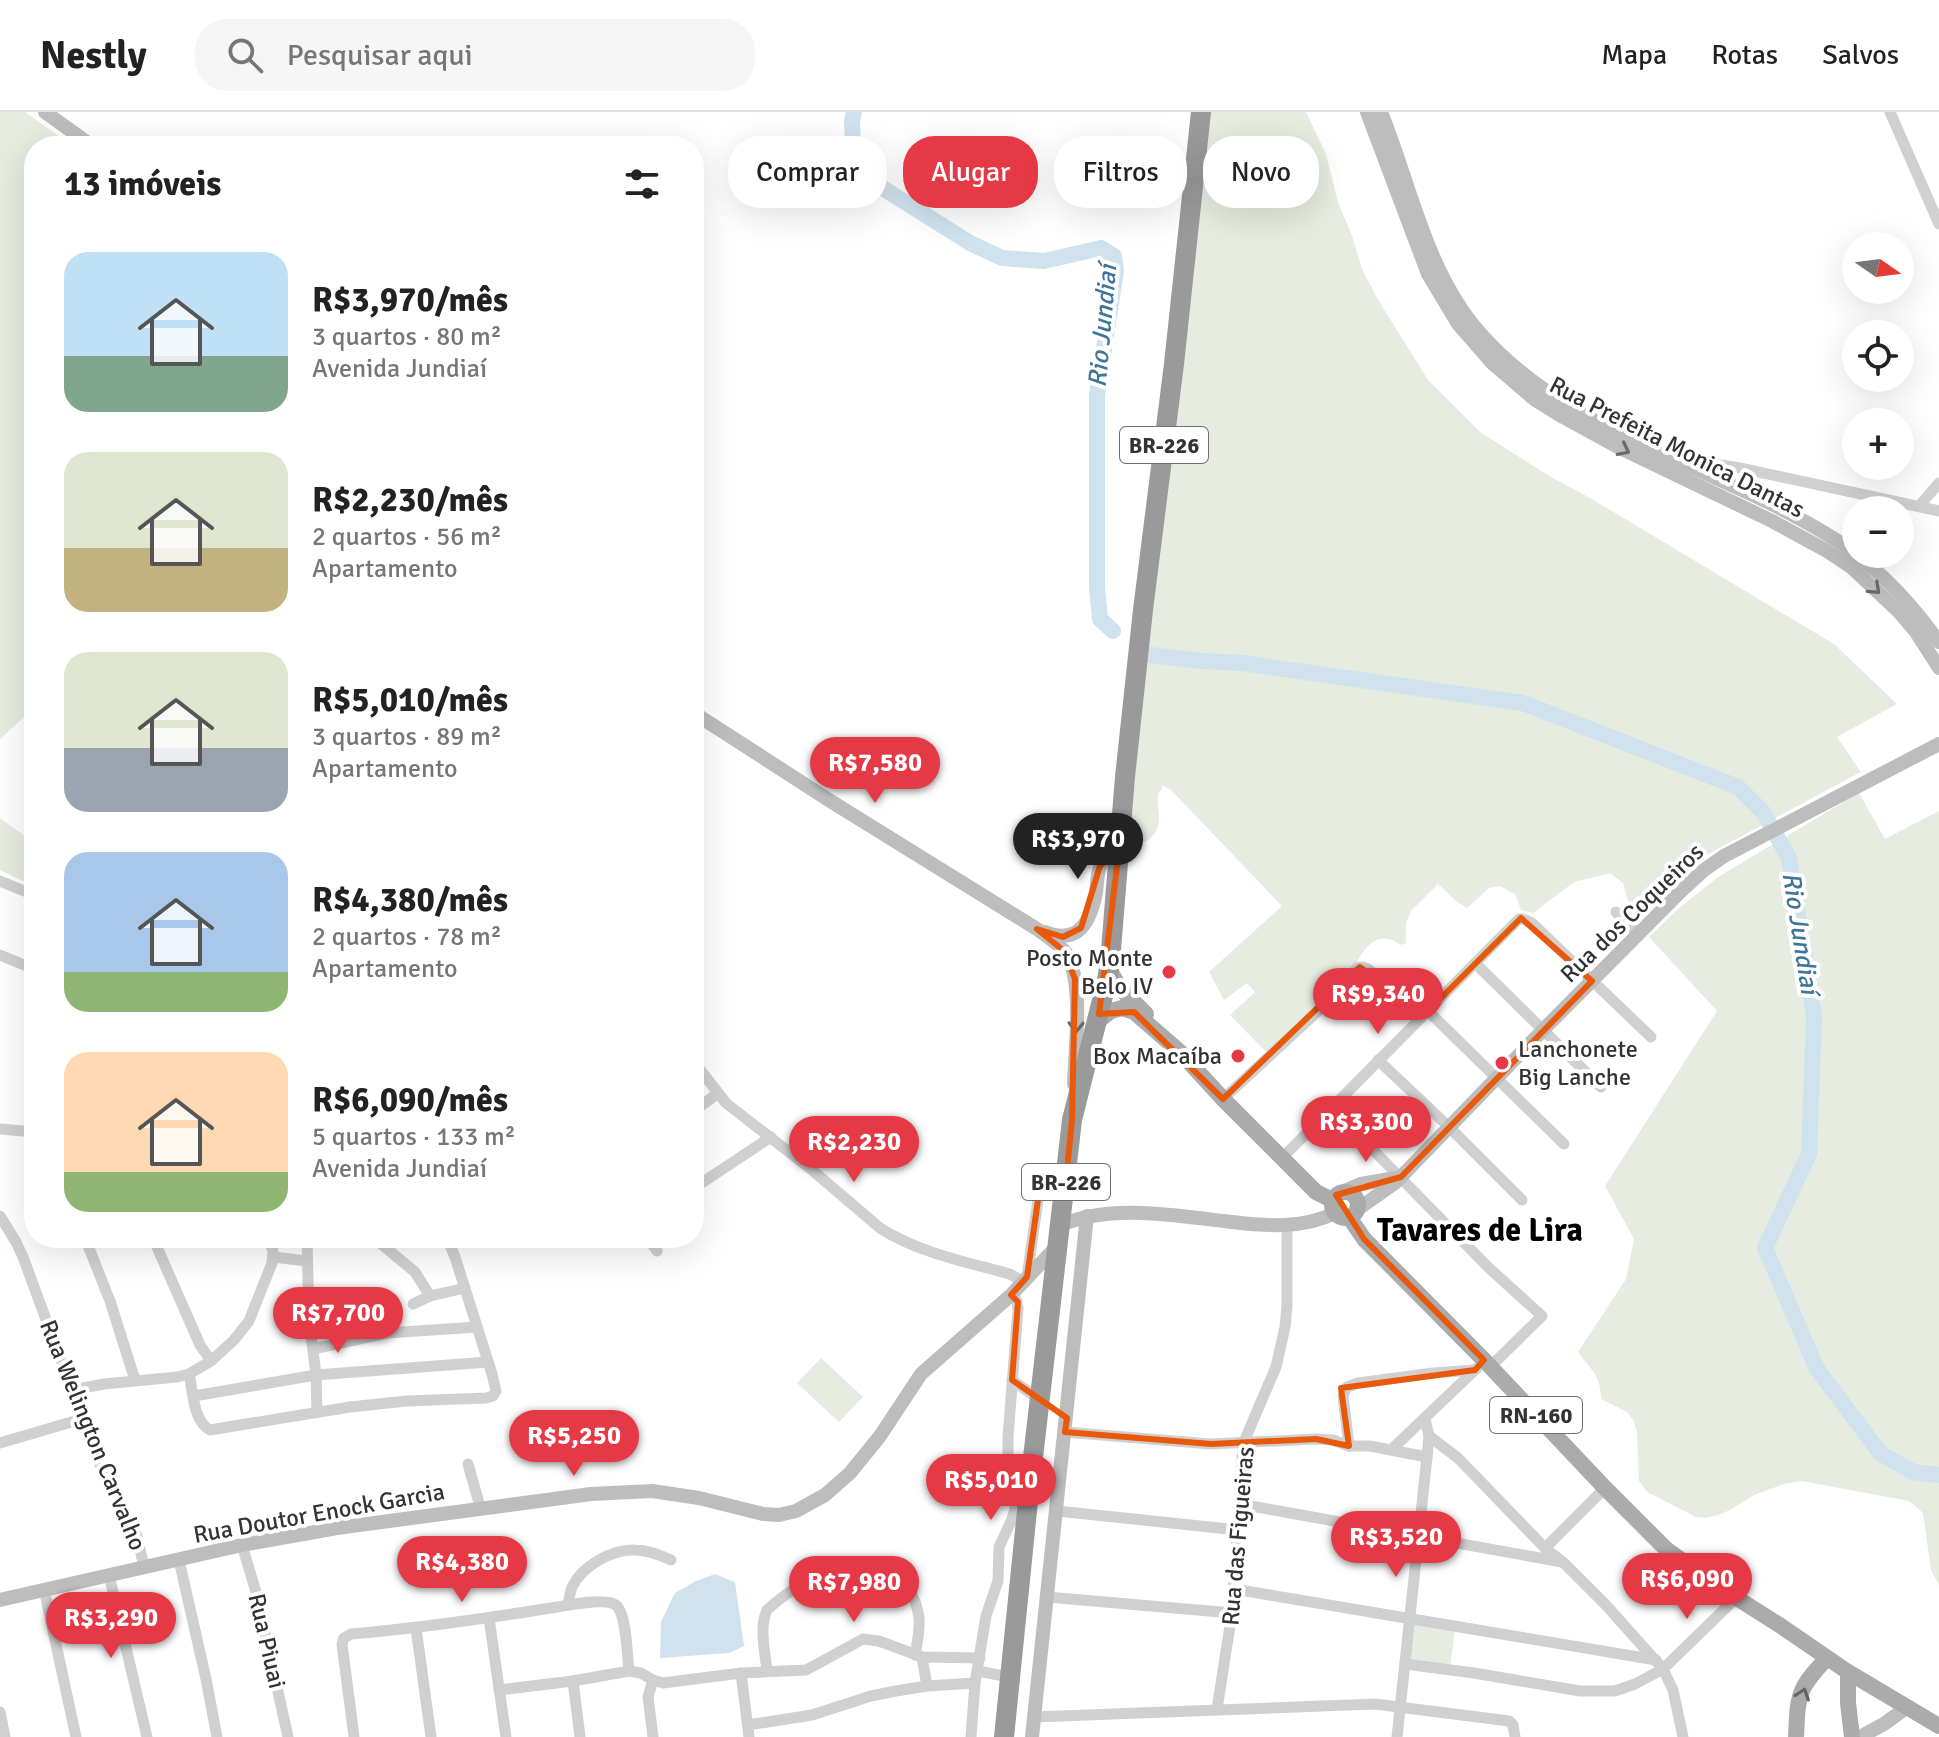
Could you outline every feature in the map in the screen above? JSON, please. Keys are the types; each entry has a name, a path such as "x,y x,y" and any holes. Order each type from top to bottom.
{"highway":[{"name":"BR-226","path":"1004,1737 1022,1501 1040,1400 1072,1120 1109,969 1143,610 1201,112"}],"main road":[{"name":"RN-160","path":"1109,969 1120,988 1223,1099 1316,1192 1344,1206 1364,1239 1483,1365 1666,1549 1848,1672 1939,1726"},
{"name":"RN-160","path":"1097,1022 1111,1011 1127,1009 1163,1036"},
{"path":"1796,1737 1802,1688 1827,1658"},
{"path":"1848,1672 1852,1737"}],"street":[{"path":"45,112 78,136"},
{"name":"Rua Prefeita Monica Dantas","path":"1367,112 1422,261 1442,300 1474,343 1510,380 1534,399 1620,448 1668,464 1792,515 1837,541 1860,557 1899,593 1939,642"},
{"name":"Rua Prefeita Monica Dantas","path":"1381,112 1443,278 1457,304 1480,333 1520,371 1558,399 1851,567 1899,612 1939,668"},
{"path":"1893,113 1939,224"},
{"path":"1668,464 1740,468 1939,511"},
{"path":"1920,505 1939,483"},
{"path":"704,719 1037,929 1064,951 1075,979 1077,1022 1072,1120"},
{"name":"Rua dos Coqueiros","path":"1344,1206 1384,1192 1401,1177 1704,870 1724,856 1939,744"},
{"path":"1037,929 1063,937 1074,935 1089,917 1100,866 1109,855 1119,850"},
{"path":"0,881 24,891"},
{"path":"1616,912 1638,934"},
{"path":"1282,1158 1519,919 1528,921 1651,1037"},
{"path":"0,955 24,965"},
{"path":"1475,963 1601,1087"},
{"path":"1223,1099 1317,1012 1360,967 1368,969 1426,1013 1564,1144"},
{"path":"1378,1060 1522,1200"},
{"path":"704,1075 735,1110 880,1228 931,1252 1025,1279 1039,1193 1065,1190"},
{"path":"704,1104 718,1093"},
{"path":"1332,1108 1489,1268 1542,1316 1483,1365 1391,1450"},
{"path":"0,1129 24,1131"},
{"path":"704,1181 771,1137"},
{"path":"1060,1235 1087,1216 1151,1213 1287,1225 1311,1221 1344,1206 1361,1184 1401,1177"},
{"name":"Rua Welington Carvalho","path":"0,1216 23,1257 103,1472 137,1536 144,1567"},
{"path":"1032,1737 1087,1216"},
{"name":"Rua das Figueiras","path":"1217,1709 1232,1613 1243,1444 1269,1386 1281,1347 1287,1306 1287,1225"},
{"name":"Rua Doutor Enock Garcia","path":"0,1600 242,1545 337,1528 591,1494 639,1491 699,1498 770,1515 796,1511 825,1495 850,1473 880,1436 921,1374 1011,1295 1060,1235"},
{"path":"89,1248 110,1301 135,1380"},
{"path":"157,1248 196,1336 211,1361"},
{"path":"72,1390 189,1374 211,1361 249,1321 273,1257 272,1248"},
{"path":"307,1248 317,1411"},
{"path":"386,1248 415,1272 430,1296"},
{"path":"189,1374 202,1425 210,1430 317,1411 493,1396 496,1391 488,1362 451,1248"},
{"path":"273,1257 307,1261"},
{"path":"413,1304 430,1296 465,1288"},
{"path":"971,1737 986,1616 998,1581 999,1547 1022,1501 1008,1455 1018,1308 1017,1301 1011,1295"},
{"path":"313,1349 387,1333 477,1327"},
{"path":"194,1396 316,1375 488,1362"},
{"path":"1349,1446 1343,1396 1347,1387 1483,1365"},
{"path":"1012,1380 1040,1400"},
{"path":"0,1443 85,1418"},
{"path":"1397,1737 1429,1436 1425,1419"},
{"path":"1065,1432 1180,1443 1333,1440 1349,1446 1370,1446 1427,1457"},
{"path":"1429,1436 1458,1458 1545,1548 1563,1562 1659,1664 1673,1690 1683,1737"},
{"path":"468,1464 481,1510"},
{"path":"1545,1548 1605,1488"},
{"path":"1240,1504 1563,1562"},
{"path":"1057,1511 1238,1530"},
{"name":"Rua Piuai","path":"242,1545 263,1618 288,1737"},
{"path":"568,1605 572,1587 578,1578 611,1554 643,1550 671,1560"},
{"path":"179,1560 217,1737"},
{"path":"767,1670 763,1626 767,1610 826,1573 852,1564 879,1566 895,1574 916,1602 919,1617 918,1656 927,1686"},
{"path":"109,1575 147,1737"},
{"path":"44,1589 76,1737"},
{"path":"1234,1589 1659,1664"},
{"path":"1047,1597 1232,1613"},
{"path":"1405,1664 1593,1693 1623,1689 1647,1678 1736,1598"},
{"path":"354,1737 343,1657 343,1639 351,1634 612,1602 620,1610 629,1671"},
{"path":"489,1618 506,1737"},
{"path":"416,1628 431,1737"},
{"path":"499,1690 629,1671 668,1683 767,1670 806,1670 863,1639 879,1641 918,1656 1009,1677"},
{"path":"741,1673 749,1731 871,1696 927,1686 978,1671"},
{"path":"653,1680 648,1705 653,1737"},
{"path":"573,1681 580,1737"},
{"path":"1034,1717 1375,1704 1510,1721 1514,1731"},
{"path":"1860,1737 1906,1708"},
{"path":"0,1712 5,1737"}],"highlighted area":[{"path":"1119,850 1099,1014 1134,1012 1223,1099 1360,967 1423,1016 1521,918 1592,981 1401,1177 1336,1195 1364,1239 1484,1360 1475,1370 1341,1388 1349,1446 1316,1439 1211,1444 1065,1432 1067,1418 1012,1380 1018,1302 1011,1295 1027,1277 1039,1193 1065,1190 1072,1120 1075,979 1064,951 1037,929 1063,937 1081,928 1100,866"}],"shaded area":[{"path":"0,112 25,112 59,136 24,136 24,717 0,739"},
{"path":"1195,112 1306,112 1317,136 1203,136 1203,208 1319,208 1319,139 1362,269 1428,380 1480,432 1834,644 1897,704 1837,737 1861,772 1699,859 1639,921 1632,916 1623,883 1610,873 1574,882 1533,913 1521,910 1516,895 1500,886 1489,888 1467,908 1438,884 1411,911 1406,923 1406,943 1400,945 1384,939 1370,944 1352,974 1268,1054 1230,1015 1255,992 1247,983 1224,1000 1209,972 1282,906 1171,790 1163,786 1158,796 1159,818 1154,835 1146,841 1129,842"},
{"path":"1859,793 1885,839 1939,811 1939,1585 1931,1570 1923,1513 1909,1501 1802,1481 1754,1495 1730,1510 1706,1518 1696,1517 1647,1492 1639,1481 1634,1422 1627,1412 1601,1399 1597,1378 1578,1352 1626,1279 1634,1239 1605,1186 1717,1011 1649,937 1718,877"},
{"path":"0,818 24,836 24,881 0,870"},
{"path":"821,1358 863,1397 839,1422 797,1383"},
{"path":"1412,1624 1455,1630 1450,1667 1410,1662"}],"water":[{"path":"715,1574 735,1582 744,1646 729,1653 660,1658 661,1622 675,1593"}],"waterway":[{"name":"Rio Jundiaí","path":"854,112 853,151 881,187 970,243 1002,258 1044,261 1101,248 1114,256 1116,271 1097,395 1097,588 1100,619 1113,631"},
{"name":"Rio Jundiaí","path":"1150,655 1242,663 1523,703 1738,787 1763,812 1789,858 1814,1017 1809,1154 1765,1248 1817,1369 1880,1453 1913,1472 1939,1475"}],"place":[{"name":"Posto Monte Belo IV","path":"1169,972"},
{"name":"Box Macaíba","path":"1238,1056"},
{"name":"Lanchonete Big Lanche","path":"1502,1063"}],"district":[{"name":"Tavares de Lira","path":"1480,1230"}]}
